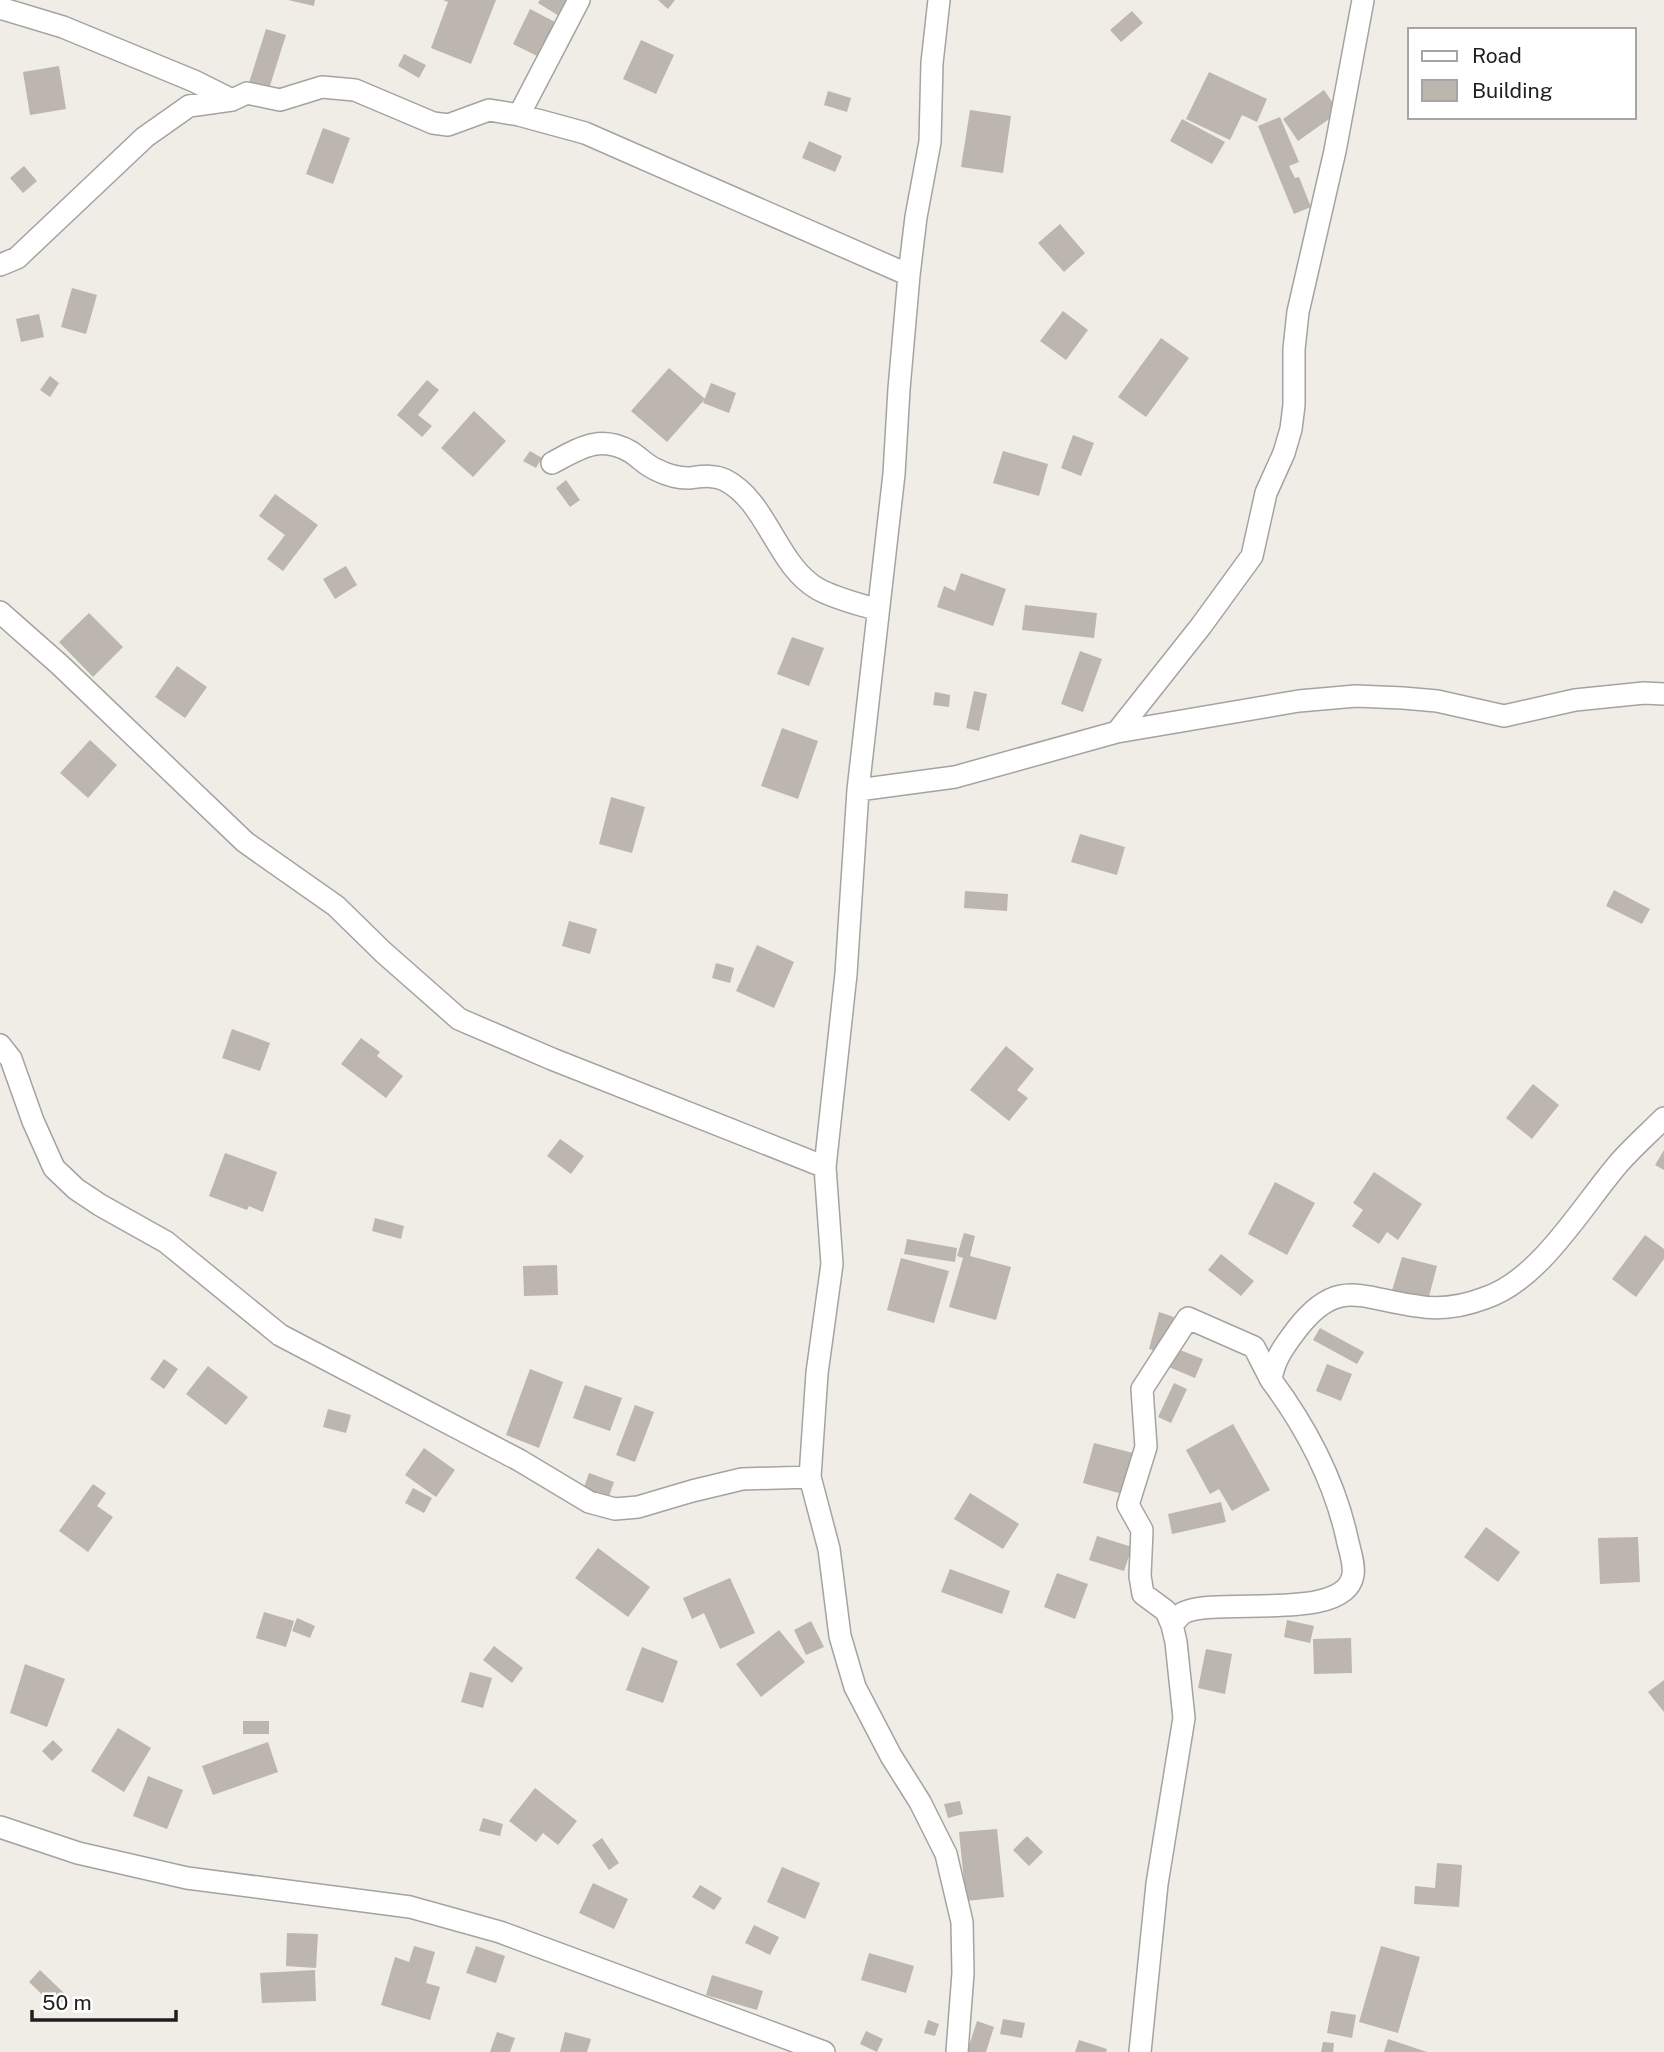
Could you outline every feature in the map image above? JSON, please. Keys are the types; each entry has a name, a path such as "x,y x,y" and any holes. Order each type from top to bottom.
{"street":[{"path":"519,115 579,0"},
{"path":"939,0 932,63 930,142 916,217 909,275 894,474 858,790 846,974 825,1167 832,1264 817,1373 810,1477 829,1549 840,1636 855,1687 946,1854 962,1922 963,1973 957,2052"},
{"path":"1117,732 1252,556 1266,493 1284,453 1291,429 1298,312 1335,151 1363,0"},
{"path":"0,8 63,27 194,81 232,100"},
{"path":"189,106 194,81"},
{"path":"0,265 18,258 145,137 189,106 232,100 247,93 281,100 322,87 355,90 433,123 448,125 489,110 519,115 585,133 909,275"},
{"path":"552,463 586,445 615,444 633,453 650,467 671,476 688,478 703,475 724,480 743,495 796,571 816,589 878,610"},
{"path":"0,612 60,665 246,842 336,906 459,1019 552,1059 825,1167"},
{"path":"858,790 955,777 1117,732 1299,701 1356,696 1437,701 1504,716 1575,700 1644,693 1664,694"},
{"path":"0,1045 11,1059 33,1121 54,1168 76,1189 166,1242 280,1335 519,1460 589,1502 615,1509 638,1507 742,1479 810,1477"},
{"path":"1271,1380 1273,1368 1282,1349 1307,1316 1328,1299 1342,1294 1372,1296 1418,1307 1454,1307 1488,1298 1517,1281 1544,1255 1620,1163 1664,1118"},
{"path":"1188,1318 1254,1347 1271,1380 1309,1436 1342,1515 1353,1574 1348,1587 1334,1597 1299,1604 1214,1607 1177,1619 1143,1594 1140,1576 1142,1530 1128,1505 1146,1447 1142,1389 1188,1318"},
{"path":"1140,2052 1157,1884 1184,1718 1176,1642 1177,1619"},
{"path":"0,1827 78,1853 187,1878 410,1907 500,1932 824,2052"}],"building":[{"path":"288,0 315,0 314,6"},
{"path":"443,0 496,0 471,64 431,48 448,2"},
{"path":"540,0 576,0 564,19 538,3"},
{"path":"658,0 675,0 668,9"},
{"path":"530,9 555,22 537,56 513,44"},
{"path":"1132,11 1143,23 1121,42 1110,30"},
{"path":"266,29 286,35 268,92 248,86"},
{"path":"641,40 674,55 656,94 623,79"},
{"path":"404,54 426,65 419,78 398,66"},
{"path":"59,66 66,109 30,115 23,72"},
{"path":"1209,72 1267,99 1257,122 1242,115 1230,140 1186,119"},
{"path":"1324,90 1339,112 1298,141 1283,119"},
{"path":"828,91 851,98 847,112 824,105"},
{"path":"970,110 1011,116 1003,173 961,167"},
{"path":"1280,117 1299,162 1289,166 1295,178 1299,177 1311,207 1294,214 1258,126"},
{"path":"1182,119 1225,142 1212,164 1170,141"},
{"path":"323,128 350,138 333,184 306,174"},
{"path":"809,141 842,156 835,172 802,158"},
{"path":"24,166 37,181 23,193 10,178"},
{"path":"1060,224 1085,253 1064,272 1038,243"},
{"path":"72,288 97,295 86,334 61,327"},
{"path":"1063,311 1088,330 1066,360 1040,341"},
{"path":"39,314 44,337 21,342 16,319"},
{"path":"1161,338 1189,358 1146,417 1118,397"},
{"path":"669,368 705,399 667,442 631,411"},
{"path":"50,376 59,383 50,397 40,390"},
{"path":"427,380 439,390 418,415 432,426 422,437 397,415"},
{"path":"711,383 736,393 729,413 703,403"},
{"path":"474,411 506,441 473,477 441,448"},
{"path":"1073,435 1094,443 1081,476 1061,468"},
{"path":"530,451 542,458 536,468 523,461"},
{"path":"1003,451 1048,464 1039,496 993,483"},
{"path":"566,480 580,500 570,507 556,488"},
{"path":"275,494 318,525 283,571 267,559 285,535 259,516"},
{"path":"346,566 357,585 335,599 323,579"},
{"path":"961,573 1006,589 993,626 937,607 944,586 955,591"},
{"path":"1025,605 1097,613 1094,638 1022,630"},
{"path":"89,613 123,647 93,677 59,642"},
{"path":"792,637 824,648 809,686 777,674"},
{"path":"1080,651 1102,659 1083,712 1061,704"},
{"path":"177,666 207,687 185,718 155,697"},
{"path":"974,691 987,694 979,731 966,728"},
{"path":"935,692 950,695 949,707 933,705"},
{"path":"782,728 818,741 798,799 761,786"},
{"path":"90,740 117,765 88,798 60,773"},
{"path":"611,797 645,807 632,853 599,844"},
{"path":"1080,834 1125,847 1117,875 1071,862"},
{"path":"1614,890 1650,909 1642,924 1606,906"},
{"path":"965,891 1008,894 1007,911 964,908"},
{"path":"569,921 597,929 590,954 562,946"},
{"path":"757,945 794,962 774,1008 736,991"},
{"path":"716,963 734,968 730,983 712,978"},
{"path":"232,1029 270,1043 260,1071 222,1058"},
{"path":"361,1038 380,1052 377,1056 403,1076 386,1098 341,1064"},
{"path":"1006,1046 1034,1069 1017,1090 1028,1098 1009,1121 970,1090"},
{"path":"1533,1084 1559,1105 1532,1139 1506,1118"},
{"path":"560,1139 584,1156 571,1174 547,1156"},
{"path":"1664,1150 1664,1170 1655,1165"},
{"path":"225,1153 277,1172 263,1212 249,1206 247,1210 209,1196"},
{"path":"1374,1172 1422,1204 1398,1240 1387,1232 1379,1244 1352,1226 1363,1210 1353,1203"},
{"path":"1275,1182 1315,1203 1287,1255 1248,1234"},
{"path":"375,1218 404,1226 401,1239 372,1231"},
{"path":"964,1233 975,1236 970,1256 1011,1267 996,1320 949,1307 963,1258 957,1256"},
{"path":"1645,1235 1664,1249 1664,1259 1636,1297 1612,1279"},
{"path":"907,1239 957,1248 955,1262 904,1254"},
{"path":"1221,1254 1254,1281 1241,1296 1208,1270"},
{"path":"1402,1257 1437,1266 1427,1304 1391,1294"},
{"path":"901,1258 949,1271 934,1323 887,1310"},
{"path":"557,1265 558,1295 524,1296 523,1266"},
{"path":"1159,1312 1174,1317 1164,1353 1149,1349"},
{"path":"1320,1328 1364,1352 1357,1364 1313,1340"},
{"path":"1172,1347 1203,1359 1195,1378 1164,1365"},
{"path":"164,1359 178,1369 164,1389 150,1379"},
{"path":"1327,1364 1352,1374 1341,1401 1316,1391"},
{"path":"208,1366 248,1397 226,1425 186,1394"},
{"path":"530,1369 563,1382 539,1448 506,1435"},
{"path":"1174,1383 1187,1389 1171,1423 1158,1417"},
{"path":"585,1385 622,1398 610,1431 573,1418"},
{"path":"635,1405 654,1412 635,1462 616,1455"},
{"path":"328,1409 351,1415 346,1433 323,1427"},
{"path":"1233,1424 1270,1490 1232,1511 1219,1489 1210,1494 1186,1450"},
{"path":"1094,1443 1137,1454 1126,1495 1083,1483"},
{"path":"424,1448 455,1470 436,1497 405,1475"},
{"path":"589,1473 614,1482 607,1502 582,1493"},
{"path":"93,1484 106,1493 97,1506 113,1517 88,1552 59,1531"},
{"path":"413,1488 432,1498 424,1513 405,1503"},
{"path":"970,1493 1019,1524 1003,1549 954,1519"},
{"path":"1221,1502 1226,1522 1172,1534 1168,1514"},
{"path":"1486,1527 1520,1552 1498,1582 1464,1557"},
{"path":"1097,1536 1132,1547 1124,1571 1089,1560"},
{"path":"1638,1537 1640,1582 1600,1584 1598,1538"},
{"path":"598,1548 650,1587 628,1617 575,1578"},
{"path":"950,1569 1010,1591 1002,1614 941,1592"},
{"path":"1057,1573 1088,1584 1075,1619 1044,1607"},
{"path":"730,1578 755,1633 720,1649 704,1613 692,1619 683,1598"},
{"path":"264,1612 294,1621 286,1647 256,1638"},
{"path":"297,1618 315,1626 310,1638 292,1631"},
{"path":"1287,1620 1314,1626 1310,1643 1284,1637"},
{"path":"811,1621 824,1647 806,1655 794,1630"},
{"path":"779,1630 805,1662 761,1697 736,1664"},
{"path":"1351,1638 1352,1673 1314,1674 1313,1639"},
{"path":"494,1646 523,1668 512,1683 483,1660"},
{"path":"642,1647 678,1661 663,1703 626,1690"},
{"path":"1206,1649 1232,1654 1225,1694 1198,1688"},
{"path":"25,1664 65,1679 47,1727 10,1713"},
{"path":"470,1672 492,1678 483,1708 461,1702"},
{"path":"1664,1680 1664,1712 1648,1692"},
{"path":"243,1721 269,1721 269,1734 243,1734"},
{"path":"118,1728 151,1748 124,1792 91,1771"},
{"path":"53,1740 63,1750 52,1761 42,1751"},
{"path":"268,1742 278,1772 213,1795 202,1766"},
{"path":"148,1776 183,1790 167,1829 133,1816"},
{"path":"535,1788 577,1821 558,1845 543,1833 536,1842 509,1821"},
{"path":"960,1801 963,1814 948,1818 944,1804"},
{"path":"483,1818 503,1824 500,1836 479,1831"},
{"path":"997,1829 1004,1897 966,1901 959,1832"},
{"path":"1027,1836 1043,1852 1029,1866 1013,1850"},
{"path":"602,1838 619,1863 609,1870 592,1845"},
{"path":"1437,1863 1462,1865 1459,1907 1414,1904 1415,1886 1435,1888"},
{"path":"782,1867 820,1883 805,1919 767,1902"},
{"path":"593,1883 628,1899 614,1929 579,1913"},
{"path":"700,1885 722,1898 714,1910 692,1897"},
{"path":"754,1925 779,1937 770,1955 745,1943"},
{"path":"287,1933 318,1934 316,1968 286,1966"},
{"path":"414,1946 435,1952 426,1983 440,1987 430,2020 381,2005 395,1957 409,1962"},
{"path":"476,1946 505,1956 496,1983 466,1973"},
{"path":"1381,1946 1420,1957 1398,2033 1359,2022"},
{"path":"869,1953 914,1966 906,1993 861,1980"},
{"path":"40,1970 67,1996 56,2008 29,1982"},
{"path":"315,1970 316,2001 262,2003 260,1973"},
{"path":"712,1975 763,1991 757,2010 706,1995"},
{"path":"1331,2011 1356,2015 1352,2038 1327,2033"},
{"path":"1003,2019 1025,2023 1022,2038 1000,2034"},
{"path":"928,2020 939,2024 935,2036 924,2033"},
{"path":"977,2021 994,2027 986,2052 967,2052"},
{"path":"866,2031 883,2039 877,2052 860,2044"},
{"path":"497,2032 515,2038 510,2052 490,2052"},
{"path":"565,2032 591,2039 587,2052 560,2052"},
{"path":"1388,2039 1427,2052 1384,2052"},
{"path":"1079,2040 1107,2049 1106,2052 1075,2052"},
{"path":"1323,2042 1334,2043 1333,2052 1321,2052"}]}
